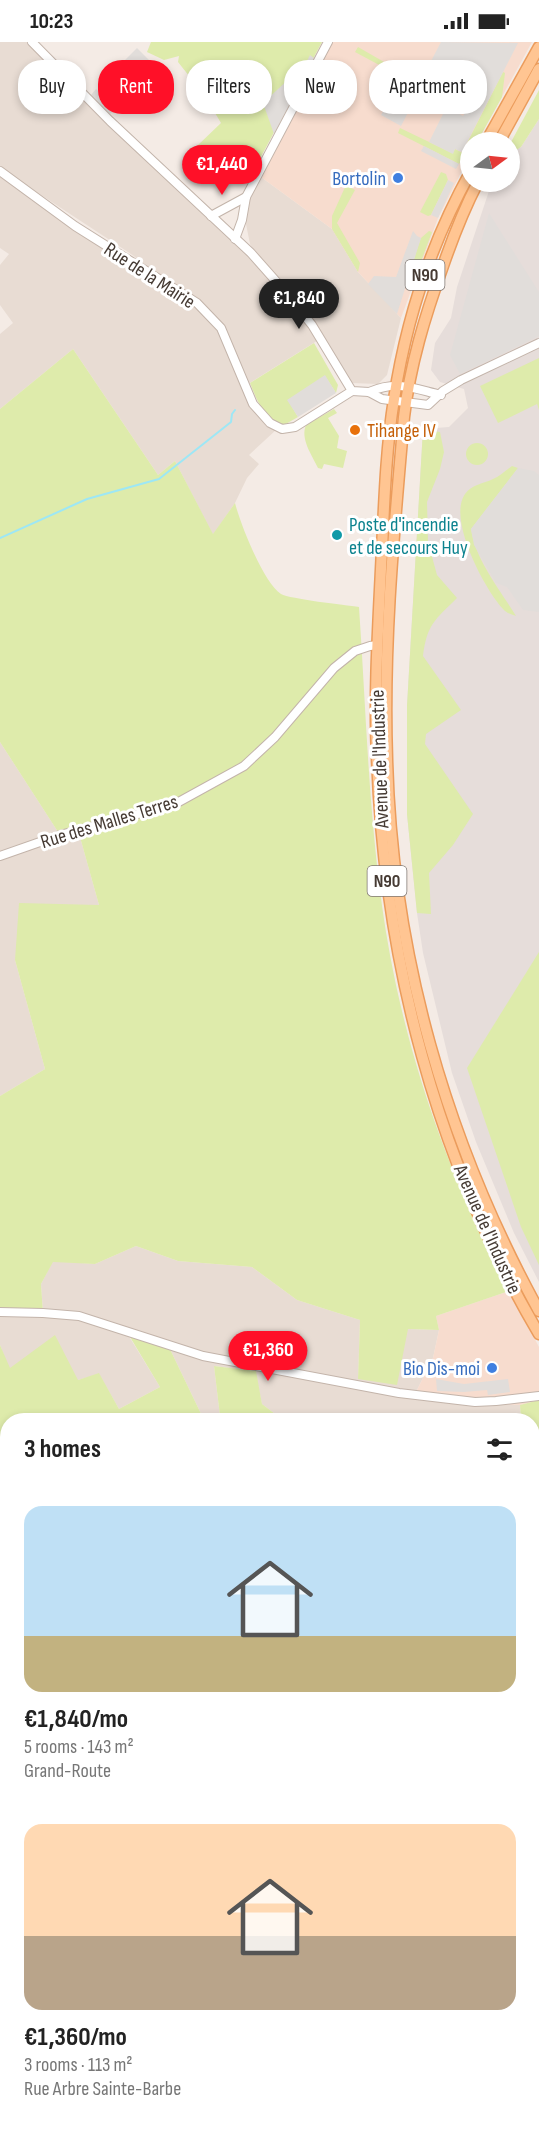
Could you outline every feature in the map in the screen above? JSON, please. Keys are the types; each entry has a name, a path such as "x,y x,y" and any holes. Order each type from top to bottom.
{"main road":[{"path":"492,132 539,47"},
{"path":"504,132 539,69"},
{"name":"Avenue de l'Industrie","path":"460,190 432,254 410,323 396,385 390,400 377,645 375,703 377,759 384,859 393,923 412,1021 440,1118 456,1160 489,1240 539,1334"},
{"name":"Avenue de l'Industrie","path":"473,192 423,319 408,387 387,629 387,761 393,853 416,992 448,1105 471,1168 510,1258 539,1311"}],"street":[{"path":"32,42 110,121 235,239 282,288 312,326 352,391 369,392 390,400 429,405 443,391 539,343"},
{"path":"235,239 242,220 246,197 328,42"},
{"name":"Rue de la Mairie","path":"0,171 75,226 198,303 221,328 254,404 270,423 282,429 295,427 352,391"},
{"path":"211,216 246,197"},
{"path":"369,392 384,386 396,385 441,395"},
{"path":"387,629 377,645 388,662"},
{"name":"Rue des Malles Terres","path":"0,856 69,833 175,804 244,766 275,737 334,668 355,651 377,645"},
{"path":"0,1312 43,1312 79,1316 203,1356 399,1393 475,1402 539,1396"}],"shaded area":[{"path":"0,42 32,42 51,60 18,60 18,114 86,114 86,94 98,106 98,114 107,114 251,253 254,250 250,244 246,224 249,202 261,177 332,229 358,272 401,318 387,375 378,384 351,383 320,339 245,386 221,328 197,303 131,254 0,168"},
{"path":"332,42 532,42 482,132 460,132 460,175 438,218 401,318 358,272 332,229 261,177 294,114 357,114 357,60 323,60"},
{"path":"441,42 518,43 487,103 487,60 432,60"},
{"path":"137,48 149,60 125,60"},
{"path":"284,83 285,114 274,134 267,114 272,114 272,95"},
{"path":"96,89 98,91 98,102 91,95"},
{"path":"382,114 407,114 401,126"},
{"path":"443,114 463,116 464,114 482,114 472,132 460,132 460,151 455,149 453,154 429,142"},
{"path":"539,119 539,1282 514,1233 476,1142 452,1073 423,953 407,814 407,706 423,429 449,427 468,408 464,389 440,382 431,370 435,343 451,318 457,287 489,192 520,192 521,147"},
{"path":"424,146 459,164 456,169 421,151"},
{"path":"0,177 120,261 196,304 219,330 252,407 276,430 249,455 259,464 247,478 235,503 213,535 175,461 158,475 73,349 0,409 0,334 13,323 0,305 0,265 9,254 0,248"},
{"path":"448,180 454,183 438,218 431,215"},
{"path":"489,213 539,292 539,336 460,374 450,355"},
{"path":"413,231 421,238 397,314 368,284 374,276 396,277"},
{"path":"325,375 336,393 298,417 287,400"},
{"path":"518,468 534,471 539,475 539,612 523,610 507,587 496,583 474,545 471,529"},
{"path":"0,742 60,835 78,830 99,905 15,960 45,1069 0,1096"},
{"path":"136,1246 178,1261 252,1267 297,1300 360,1320 358,1379 407,1329 439,1330 433,1358 417,1390 418,1400 520,1405 521,1413 274,1413 262,1404 255,1371 214,1366 220,1413 201,1413 168,1345 127,1333 160,1387 119,1409 99,1374 78,1380 9,1369 0,1345 0,1311 43,1312 41,1284 53,1261 95,1264"},
{"path":"509,1291 539,1347 539,1400 520,1405 418,1400 417,1390 433,1358 439,1330 436,1316"},
{"path":"436,1379 464,1384 508,1379 510,1392 488,1395 487,1390 437,1391"}],"green space":[{"path":"151,42 322,42 312,60 284,60 284,113 255,168 228,180 197,146 221,123 216,114 272,114 272,60 186,60 186,72 178,62 179,56 164,60 147,52"},
{"path":"358,47 381,60 370,60 355,52"},
{"path":"503,72 505,73 502,97 483,132 473,132 482,114 487,114 487,104"},
{"path":"539,90 539,119 520,148 520,132 516,132"},
{"path":"400,128 452,153 455,149 460,152 460,162 459,164 398,133"},
{"path":"441,172 446,174 448,180 431,215 428,216 420,212"},
{"path":"346,185 355,190 337,223 360,263 358,272 332,229 332,216"},
{"path":"429,231 432,232 413,283 406,281 421,238"},
{"path":"314,343 338,385 336,393 325,376 288,400 298,417 284,425 266,414 250,383"},
{"path":"73,349 158,475 175,461 213,534 235,503 260,566 274,588 281,594 306,600 359,607 377,869 399,999 437,1128 470,1210 509,1291 436,1316 439,1330 408,1329 397,1385 358,1379 360,1320 297,1300 252,1267 178,1261 136,1246 95,1264 53,1262 41,1284 43,1313 0,1312 0,1096 45,1069 15,960 19,903 99,905 78,830 60,835 0,742 0,409"},
{"path":"539,358 539,410 537,404 498,423 480,386"},
{"path":"334,409 337,413 328,418 339,436 337,448 347,451 343,468 324,464 322,469 318,468 304,436 306,425"},
{"path":"423,429 440,432 444,452 427,502 428,542 437,575 457,598 433,623 423,656 461,710 426,734 425,744 473,814 453,845 429,873 431,914 417,913 407,814 407,706"},
{"path":"473,443 481,443 488,450 488,458 481,465 473,465 466,458 466,450"},
{"path":"512,466 518,468 471,529 483,563 516,616 504,610 487,587 470,554 461,520 461,505 465,494 474,486 496,478"},
{"path":"539,952 539,1265 521,1227 467,1068"},
{"path":"127,1332 168,1345 201,1413 0,1413 0,1345 10,1368 55,1335 78,1380 99,1373 119,1409 160,1387"},
{"path":"214,1366 256,1371 262,1404 274,1413 220,1413"},
{"path":"539,1400 539,1413 521,1413 520,1405"}],"waterway":[{"path":"0,538 87,499 159,479 231,422 235,410"}],"place":[{"name":"Bortolin","path":"398,178"},
{"name":"Tihange IV","path":"355,430"},
{"name":"Poste d'incendie et de secours Huy","path":"337,535"},
{"name":"Bio Dis-moi","path":"492,1368"}]}
